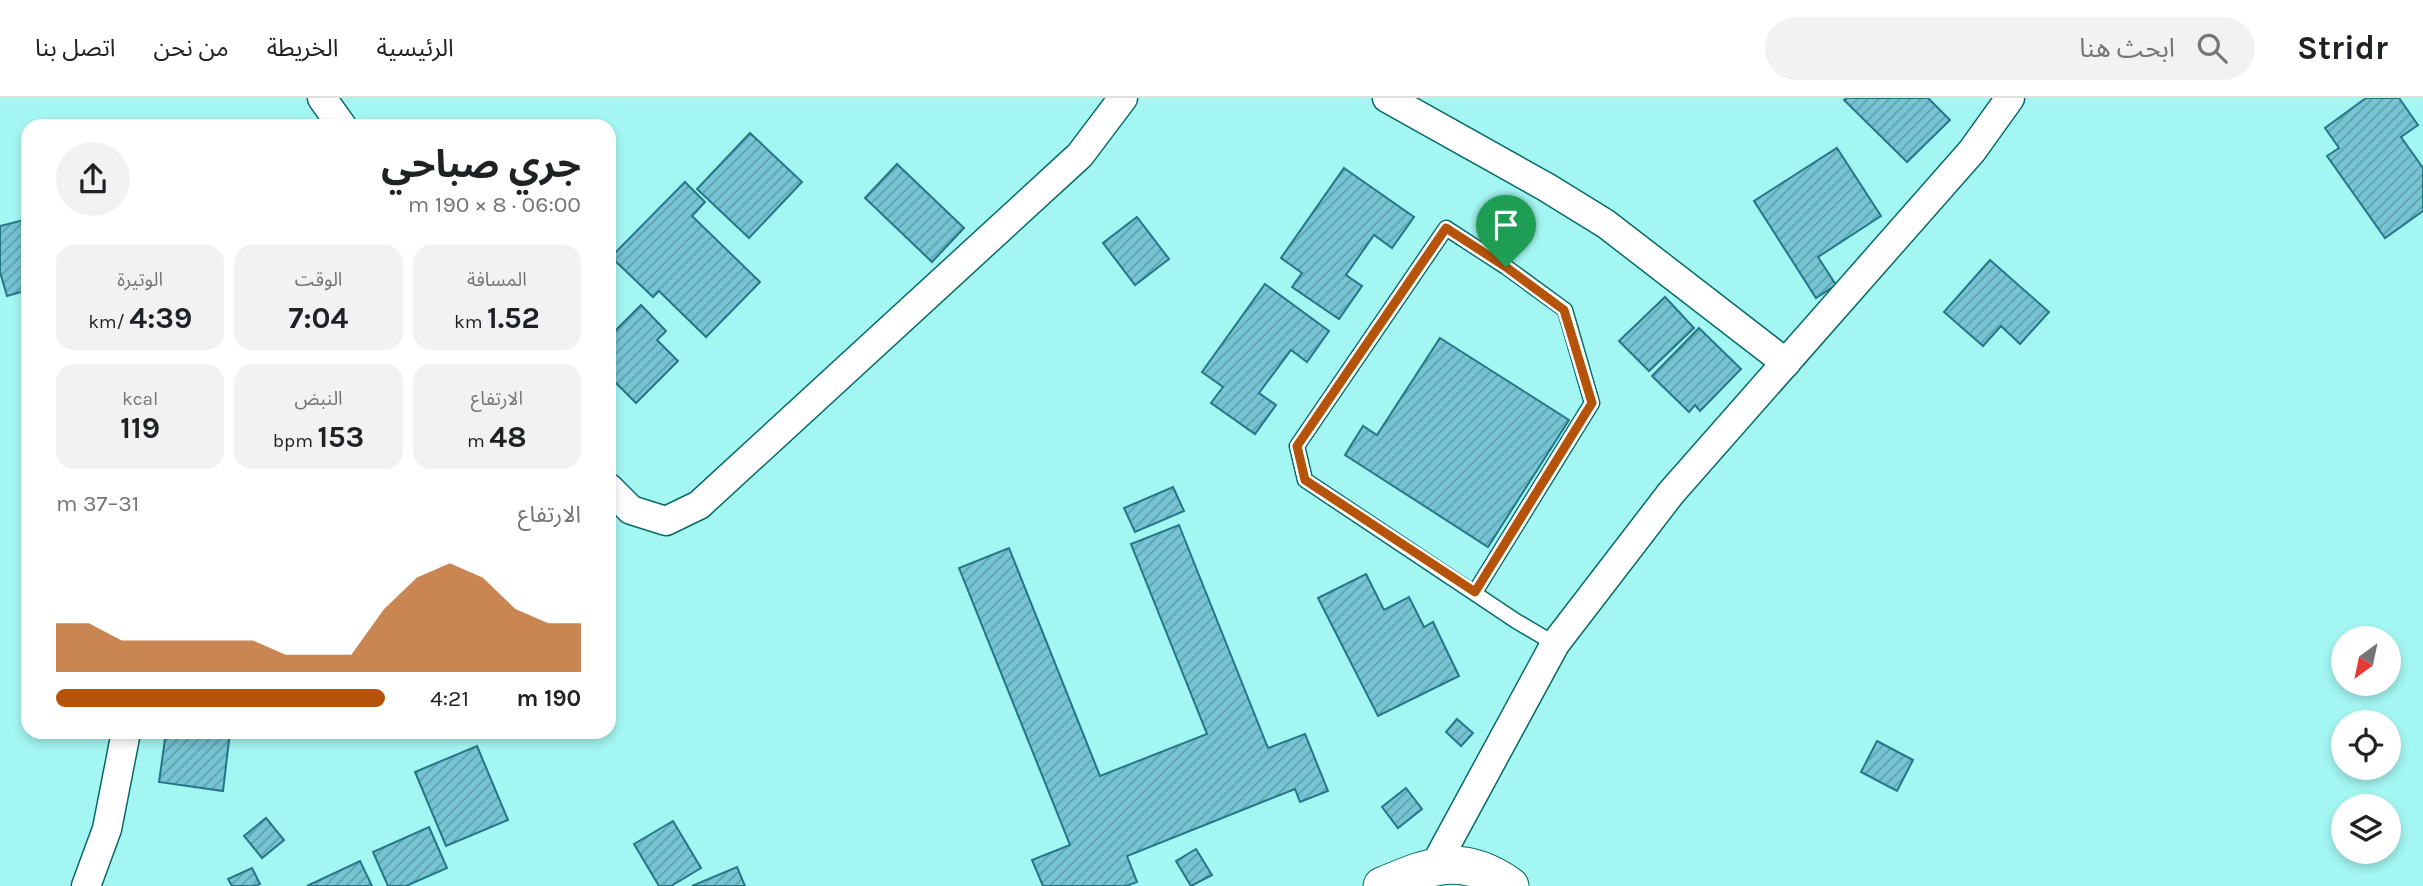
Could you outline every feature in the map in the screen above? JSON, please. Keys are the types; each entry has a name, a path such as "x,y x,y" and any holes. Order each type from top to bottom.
{"street":[{"path":"322,98 337,119"},
{"path":"616,495 631,510 666,522 699,505 1080,155 1123,98"},
{"path":"1387,98 1546,187 1606,224 1786,363"},
{"path":"1433,867 1555,645 1671,493 1972,151 2010,98"},
{"path":"86,886 107,830 125,739"},
{"path":"1382,886 1433,867 1467,865 1499,878 1510,886"}],"lane":[{"path":"1475,592 1592,403 1564,310 1506,267 1446,228 1297,446 1305,480 1555,645"}],"building":[{"path":"1928,98 1950,120 1907,162 1844,100"},
{"path":"2366,98 2399,98 2418,125 2401,137 2423,168 2423,211 2385,238 2327,156 2339,148 2325,128"},
{"path":"750,133 802,182 749,238 697,189"},
{"path":"1837,148 1881,216 1818,257 1836,285 1816,298 1754,201"},
{"path":"897,164 964,228 932,262 865,198"},
{"path":"1344,168 1414,217 1392,248 1374,235 1346,275 1362,286 1339,319 1292,287 1302,273 1281,258"},
{"path":"685,182 705,202 692,216 760,282 706,337 659,291 653,297 616,262 616,252"},
{"path":"1137,217 1169,259 1135,285 1103,243"},
{"path":"21,221 21,292 7,296 0,272 0,226"},
{"path":"1990,260 2049,312 2020,344 2001,326 1983,346 1944,312"},
{"path":"1265,284 1329,331 1307,362 1291,350 1259,393 1276,405 1255,434 1211,403 1223,387 1202,372"},
{"path":"1665,297 1694,328 1649,371 1619,341"},
{"path":"641,305 666,331 657,340 678,361 636,403 616,383 616,330"},
{"path":"1699,328 1741,369 1700,411 1695,405 1689,412 1652,376"},
{"path":"1440,338 1569,420 1488,547 1345,455 1363,426 1377,435"},
{"path":"1173,487 1184,511 1135,532 1124,508"},
{"path":"1179,525 1268,748 1305,734 1328,791 1300,802 1295,789 1127,856 1137,882 1126,886 1043,886 1032,860 1070,845 959,568 1009,548 1100,776 1207,734 1131,544"},
{"path":"1366,574 1384,610 1409,597 1424,627 1433,622 1459,676 1378,716 1318,598"},
{"path":"1457,719 1473,733 1461,746 1446,732"},
{"path":"165,739 229,739 223,791 159,782"},
{"path":"1877,741 1913,760 1897,791 1861,772"},
{"path":"477,746 508,820 446,846 415,772"},
{"path":"1406,788 1422,809 1398,828 1382,807"},
{"path":"266,818 284,840 262,858 244,836"},
{"path":"673,821 701,868 671,886 659,886 634,844"},
{"path":"429,827 447,868 406,886 388,886 373,852"},
{"path":"1196,849 1212,875 1191,886 1176,861"},
{"path":"360,861 372,886 307,886"},
{"path":"737,867 745,886 692,886"},
{"path":"252,868 260,884 232,886 228,879"}],"route":[{"path":"1446,228 1506,267 1564,310 1592,403 1475,592 1305,480 1297,446 1446,228"}]}
